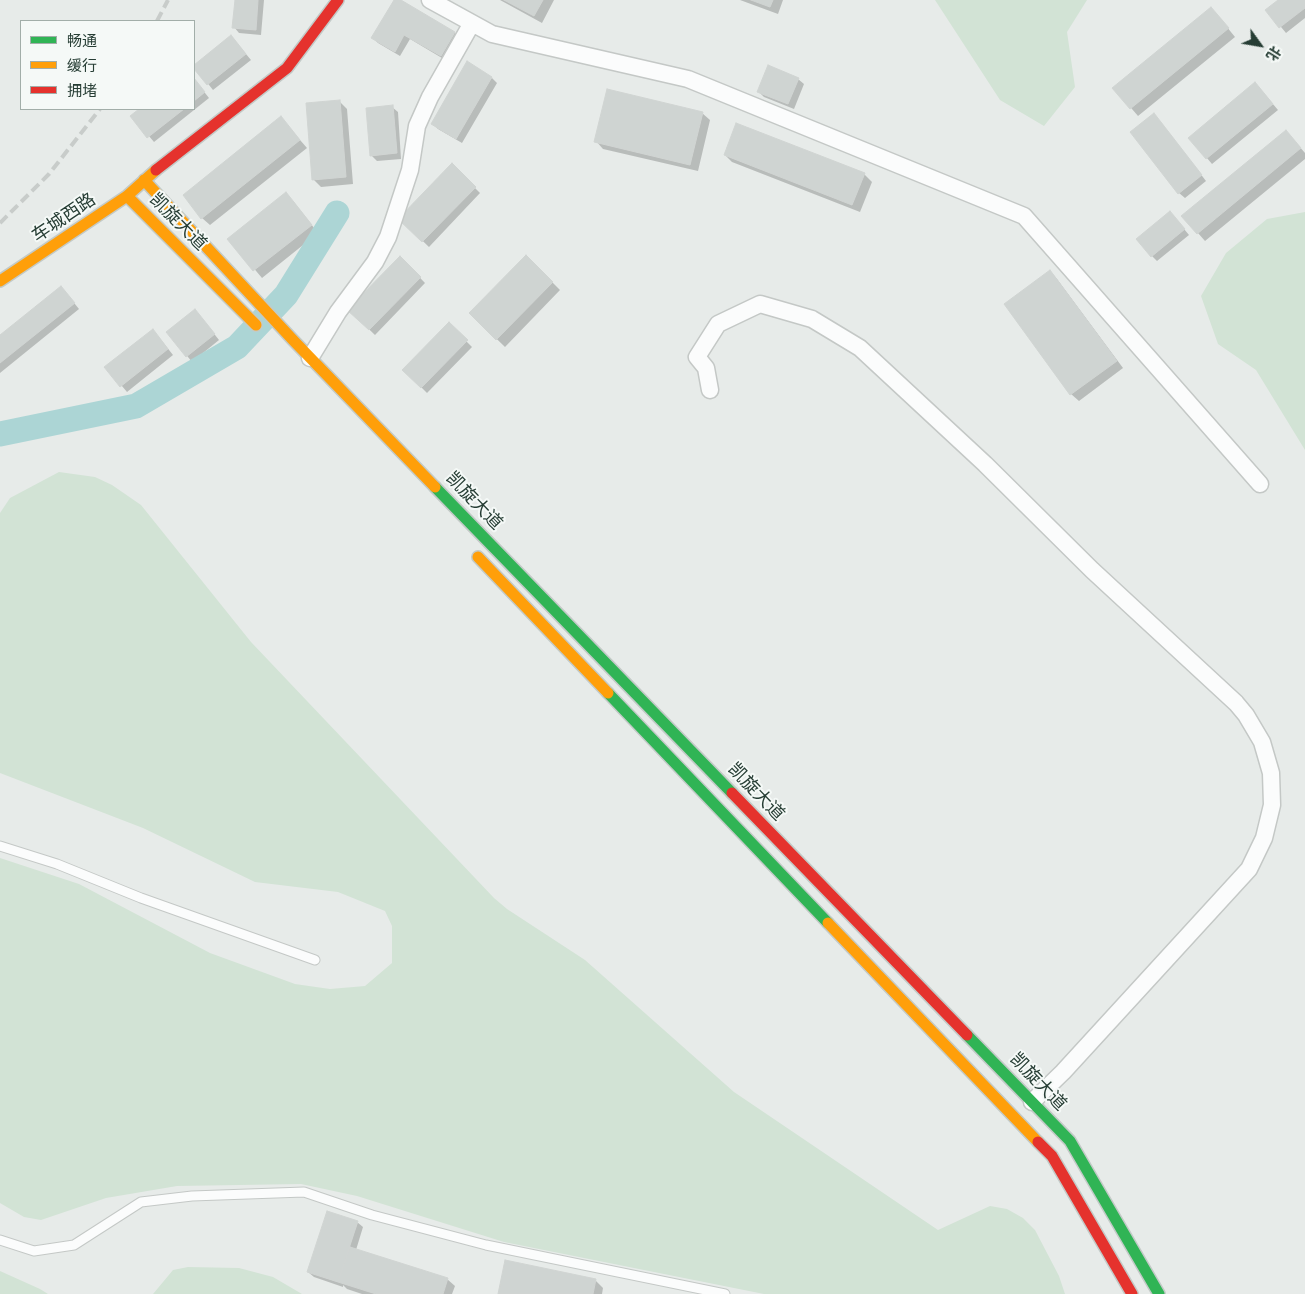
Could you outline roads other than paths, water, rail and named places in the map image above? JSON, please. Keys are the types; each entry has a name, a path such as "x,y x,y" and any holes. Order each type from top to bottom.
{"main road":[{"name":"车城西路","path":"0,282 127,196 144,180 287,68 338,0"},
{"name":"凯旋大道","path":"144,180 310,358 1070,1141 1159,1294"},
{"name":"凯旋大道","path":"127,196 264,333"},
{"name":"凯旋大道","path":"467,545 1052,1156 1132,1294"}],"street":[{"path":"430,0 492,34 688,79 1024,216 1260,484"},
{"path":"310,358 338,312 375,262 388,237 410,170 417,126 430,97 472,23"},
{"path":"710,390 706,368 697,357 718,324 760,304 812,319 860,348 985,464 1099,576 1236,703 1251,721 1262,742 1271,772 1272,805 1264,838 1249,869 1063,1072 1032,1102"}],"lane":[{"path":"0,846 57,864 141,898 315,960"},
{"path":"0,1240 34,1251 74,1245 140,1202 192,1196 304,1192 372,1215 486,1246 725,1294"}],"waterway":[{"path":"0,434 136,406 237,347 286,295 337,213"}],"railway":[{"path":"158,20 168,0"},
{"path":"0,223 49,174 99,110"}]}
